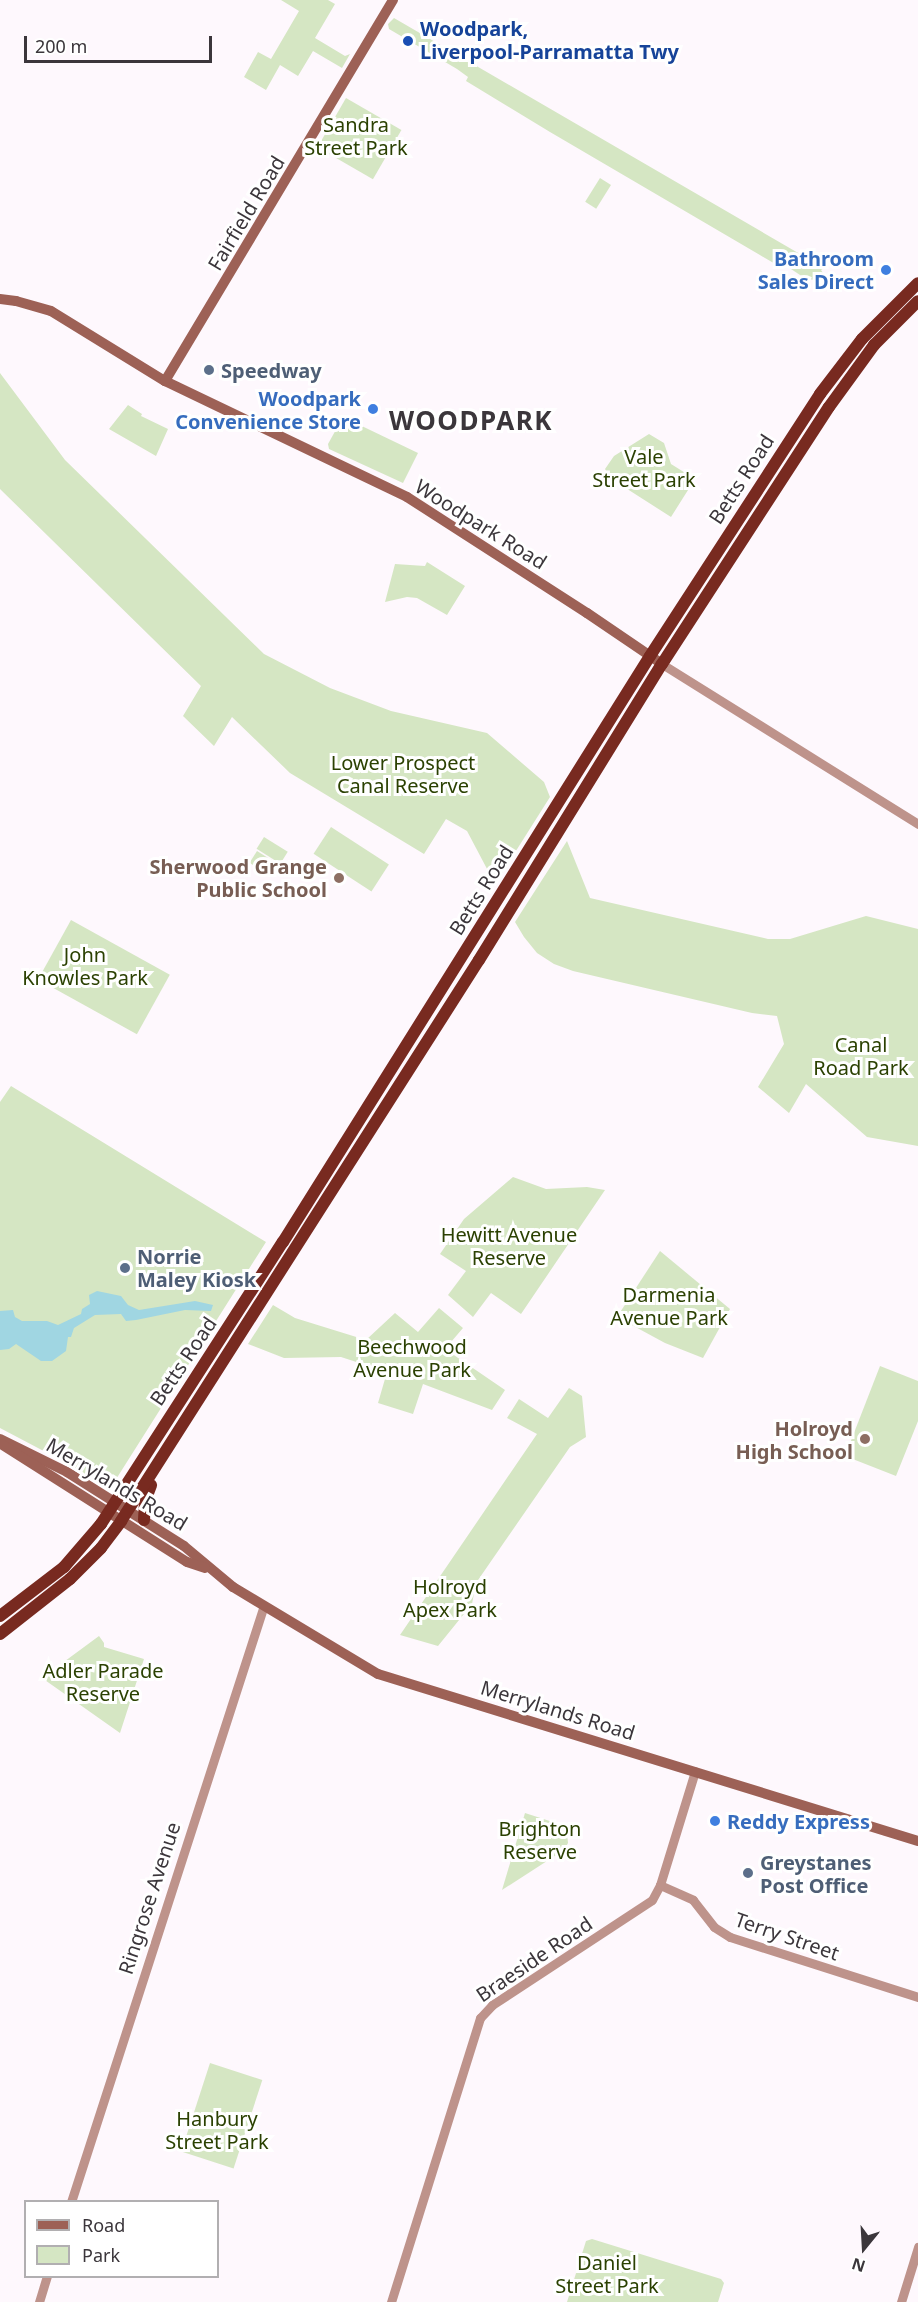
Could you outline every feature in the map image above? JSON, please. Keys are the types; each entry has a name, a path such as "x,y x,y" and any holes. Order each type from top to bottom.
{"highway":[{"path":"897,310 918,283"},
{"path":"897,310 918,301"},
{"name":"Betts Road","path":"0,1616 64,1567 112,1507 278,1251 650,656 820,394 862,339 897,310"},
{"name":"Betts Road","path":"0,1634 70,1579 100,1548 125,1516 552,843 662,664 846,382 897,310"},
{"path":"144,1520 145,1501 154,1469"}],"main road":[{"name":"Fairfield Road","path":"165,381 393,0"},
{"name":"Woodpark Road","path":"0,297 51,312 165,381 407,497 662,664"},
{"name":"Merrylands Road","path":"0,1442 67,1472 187,1562 208,1569"},
{"name":"Merrylands Road","path":"125,1516 144,1520 193,1553 208,1569 378,1674 918,1841"}],"street":[{"name":"Woodpark Road","path":"662,664 918,824"},
{"name":"Ringrose Avenue","path":"72,2200 264,1605"},
{"name":"Braeside Road","path":"391,2302 476,2028 483,2014 492,2005 644,1908 654,1898 695,1771"},
{"name":"Terry Street","path":"660,1885 689,1897 712,1925 727,1936 918,1997"},
{"path":"901,2302 918,2247"},
{"path":"39,2302 47,2278"}],"green space":[{"path":"281,0 328,0 335,4 315,38 345,56 350,54 342,68 313,51 298,76 280,65 266,90 244,77 258,52 271,59 299,11"},
{"path":"394,18 824,268 821,270 825,276 817,280 806,279 779,261 777,265 550,132 466,81 468,77 457,69 389,29 388,24"},
{"name":"Sandra Street Park","path":"346,98 401,130 373,179 318,147"},
{"path":"600,178 611,185 596,209 585,202"},
{"name":"Lower Prospect Canal Reserve","path":"0,373 65,460 264,654 330,688 391,711 487,733 544,782 550,797 495,884 467,831 446,819 424,854 290,773 232,717 214,746 183,716 201,686 0,489"},
{"path":"128,405 142,414 141,416 168,429 156,456 109,429"},
{"path":"343,417 418,453 403,483 329,449 328,444"},
{"name":"Vale Street Park","path":"649,434 664,443 671,464 695,479 671,517 610,478 605,469 614,456"},
{"path":"427,562 465,586 447,615 417,598 407,597 385,602 395,564 425,566"},
{"path":"331,827 389,865 371,891 314,854"},
{"path":"264,837 288,852 280,864 257,849"},
{"name":"Canal Road Park","path":"567,841 590,898 768,939 790,939 866,916 918,929 918,1146 867,1137 806,1084 789,1113 758,1087 784,1044 777,1016 752,1013 573,971 554,964 537,953 515,922"},
{"path":"257,851 279,865 272,877 250,863"},
{"name":"John Knowles Park","path":"71,920 170,975 137,1034 38,979"},
{"path":"11,1086 266,1242 113,1484 104,1486 74,1467 0,1428 0,1102"},
{"name":"Hewitt Avenue Reserve","path":"513,1177 546,1189 587,1187 605,1190 521,1314 491,1293 473,1317 448,1295 466,1271 440,1254 464,1219"},
{"name":"Darmenia Avenue Park","path":"660,1251 730,1309 703,1358 665,1343 617,1317"},
{"name":"Beechwood Avenue Park","path":"273,1305 295,1318 366,1340 395,1313 418,1332 439,1308 463,1328 445,1349 505,1390 492,1410 423,1384 413,1414 378,1403 387,1372 341,1357 284,1358 248,1344"},
{"path":"880,1366 918,1381 918,1421 896,1476 845,1456"},
{"name":"Holroyd Apex Park","path":"569,1388 582,1396 586,1437 570,1447 476,1583 472,1604 438,1646 400,1635 537,1434 507,1418 519,1399 548,1418"},
{"name":"Adler Parade Reserve","path":"99,1636 104,1647 144,1659 120,1733 42,1678"},
{"name":"Brighton Reserve","path":"525,1813 559,1824 567,1831 568,1843 564,1850 502,1890"},
{"name":"Hanbury Street Park","path":"210,2063 262,2080 234,2168 181,2151"},
{"name":"Daniel Street Park","path":"592,2239 721,2279 724,2283 718,2302 567,2302 586,2241"}],"water":[{"path":"97,1291 121,1296 128,1305 139,1310 195,1301 213,1305 211,1311 185,1310 126,1321 121,1314 95,1315 74,1328 71,1337 68,1337 66,1351 52,1361 41,1361 16,1344 9,1349 0,1350 0,1311 13,1310 15,1317 22,1321 47,1321 58,1325 81,1314 82,1309 90,1304 89,1295"}],"place":[{"name":"Woodpark, Liverpool-Parramatta Twy","path":"408,41"},
{"name":"Bathroom Sales Direct","path":"886,270"},
{"name":"Speedway","path":"209,370"},
{"name":"Woodpark Convenience Store","path":"373,409"},
{"name":"Sherwood Grange Public School","path":"339,878"},
{"name":"Norrie Maley Kiosk","path":"125,1268"},
{"name":"Holroyd High School","path":"865,1439"},
{"name":"Reddy Express","path":"715,1821"},
{"name":"Greystanes Post Office","path":"748,1873"}],"district":[{"name":"WOODPARK","path":"471,421"}]}
